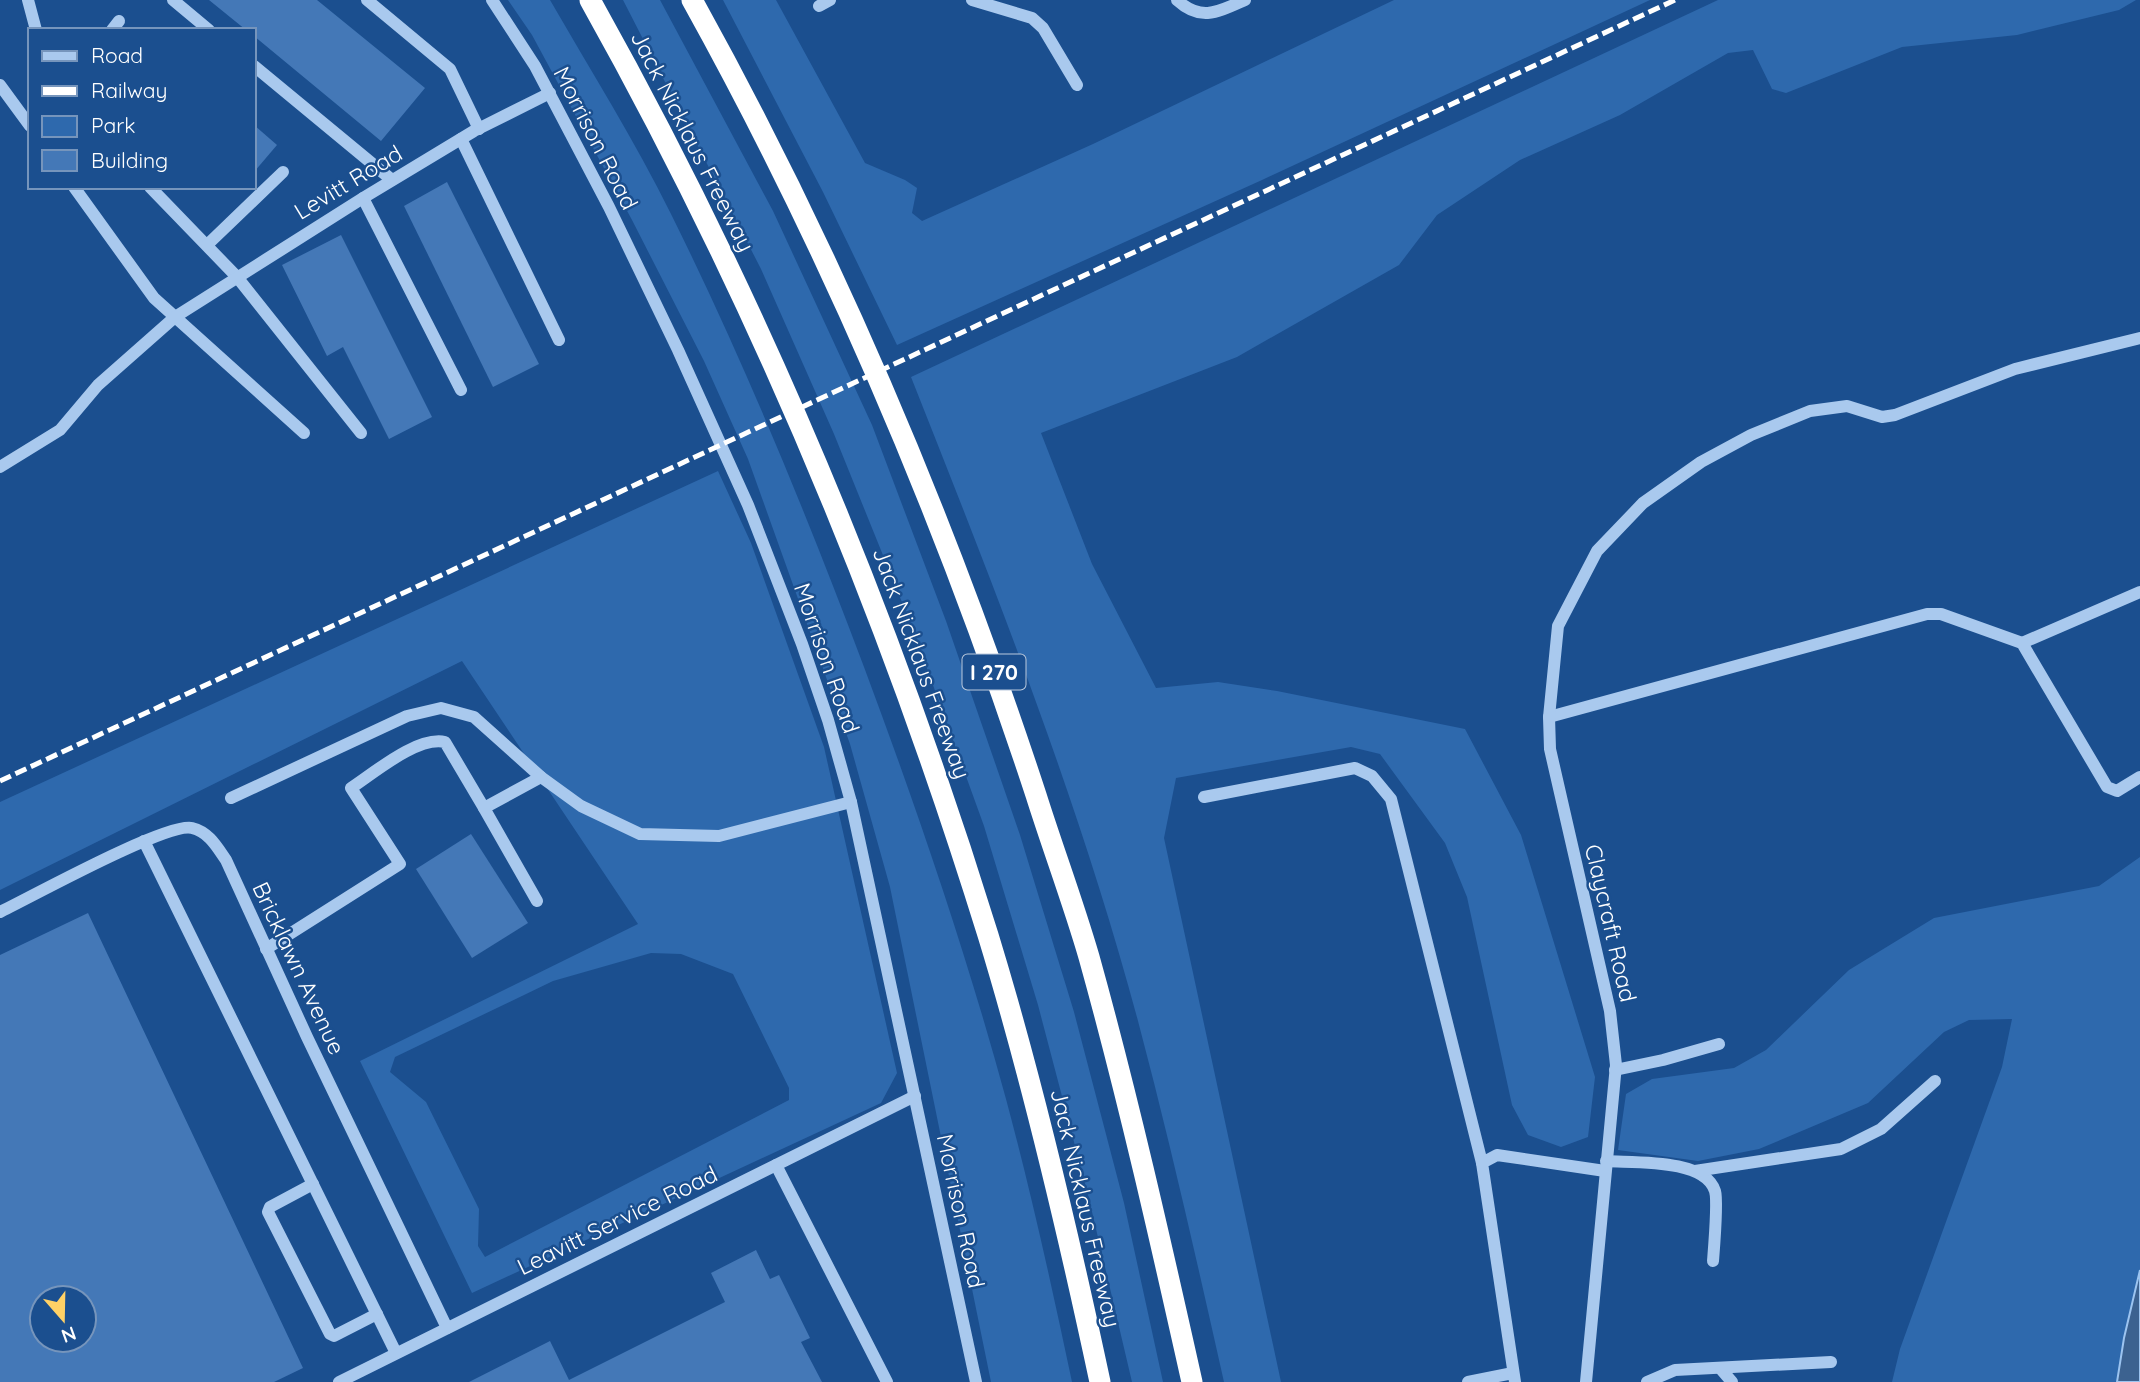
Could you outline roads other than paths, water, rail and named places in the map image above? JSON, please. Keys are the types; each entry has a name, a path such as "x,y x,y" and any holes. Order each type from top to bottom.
{"highway":[{"path":"583,0 602,20"},
{"name":"Jack Nicklaus Freeway","path":"590,0 717,241 787,396 850,545 935,772 988,937 1018,1043 1070,1242 1100,1382"},
{"name":"I 270","path":"692,0 799,206 865,352 937,518 1010,718 1088,953 1141,1151 1192,1382"}],"street":[{"path":"28,0 35,28"},
{"path":"173,0 207,28"},
{"path":"367,0 450,69 479,129"},
{"name":"Morrison Road","path":"492,0 550,93 678,350 774,567 815,682 851,802 976,1382"},
{"path":"972,0 1010,5 1032,18 1044,28 1077,85"},
{"path":"1177,0 1188,10 1206,14 1245,0"},
{"path":"256,68 392,180"},
{"path":"0,85 28,123"},
{"name":"Levitt Road","path":"0,467 60,430 98,385 175,317 392,180 479,129 550,93"},
{"path":"461,139 559,340"},
{"path":"206,245 284,172"},
{"path":"75,189 153,298 304,433"},
{"path":"152,189 237,277 361,433"},
{"path":"362,198 460,390"},
{"name":"Claycraft Road","path":"1586,1382 1615,1070 1611,1012 1559,796 1550,749 1549,717 1558,626 1597,551 1643,503 1711,457 1751,435 1810,411 1847,406 1882,417 1895,415 2015,369 2140,338"},
{"path":"2022,643 2140,592"},
{"path":"1549,717 1927,614 1941,614 2022,643 2106,787 2117,791 2140,777"},
{"path":"231,798 407,716 441,708 474,717 541,777 581,806 640,834 719,836 851,802"},
{"path":"266,949 400,864 351,788 417,746 437,741 444,742 537,901"},
{"path":"1204,797 1355,768 1372,776 1391,799 1482,1163 1514,1377 1468,1382"},
{"path":"484,808 541,777"},
{"name":"Bricklawn Avenue","path":"0,912 158,834 190,827 210,837 226,860 447,1328"},
{"path":"144,841 396,1353"},
{"path":"1615,1070 1719,1044"},
{"path":"1695,1171 1841,1149 1881,1129 1935,1081"},
{"name":"Leavitt Service Road","path":"339,1382 915,1096"},
{"path":"1482,1163 1497,1154 1605,1166 1669,1164 1695,1171 1708,1179 1716,1192 1713,1261"},
{"path":"776,1165 887,1382"},
{"path":"313,1184 270,1206 268,1212 330,1334 334,1336 377,1314"},
{"path":"1647,1382 1675,1370 1831,1362"},
{"path":"1720,1368 1732,1382"}],"railway":[{"path":"0,781 1675,0"}]}
